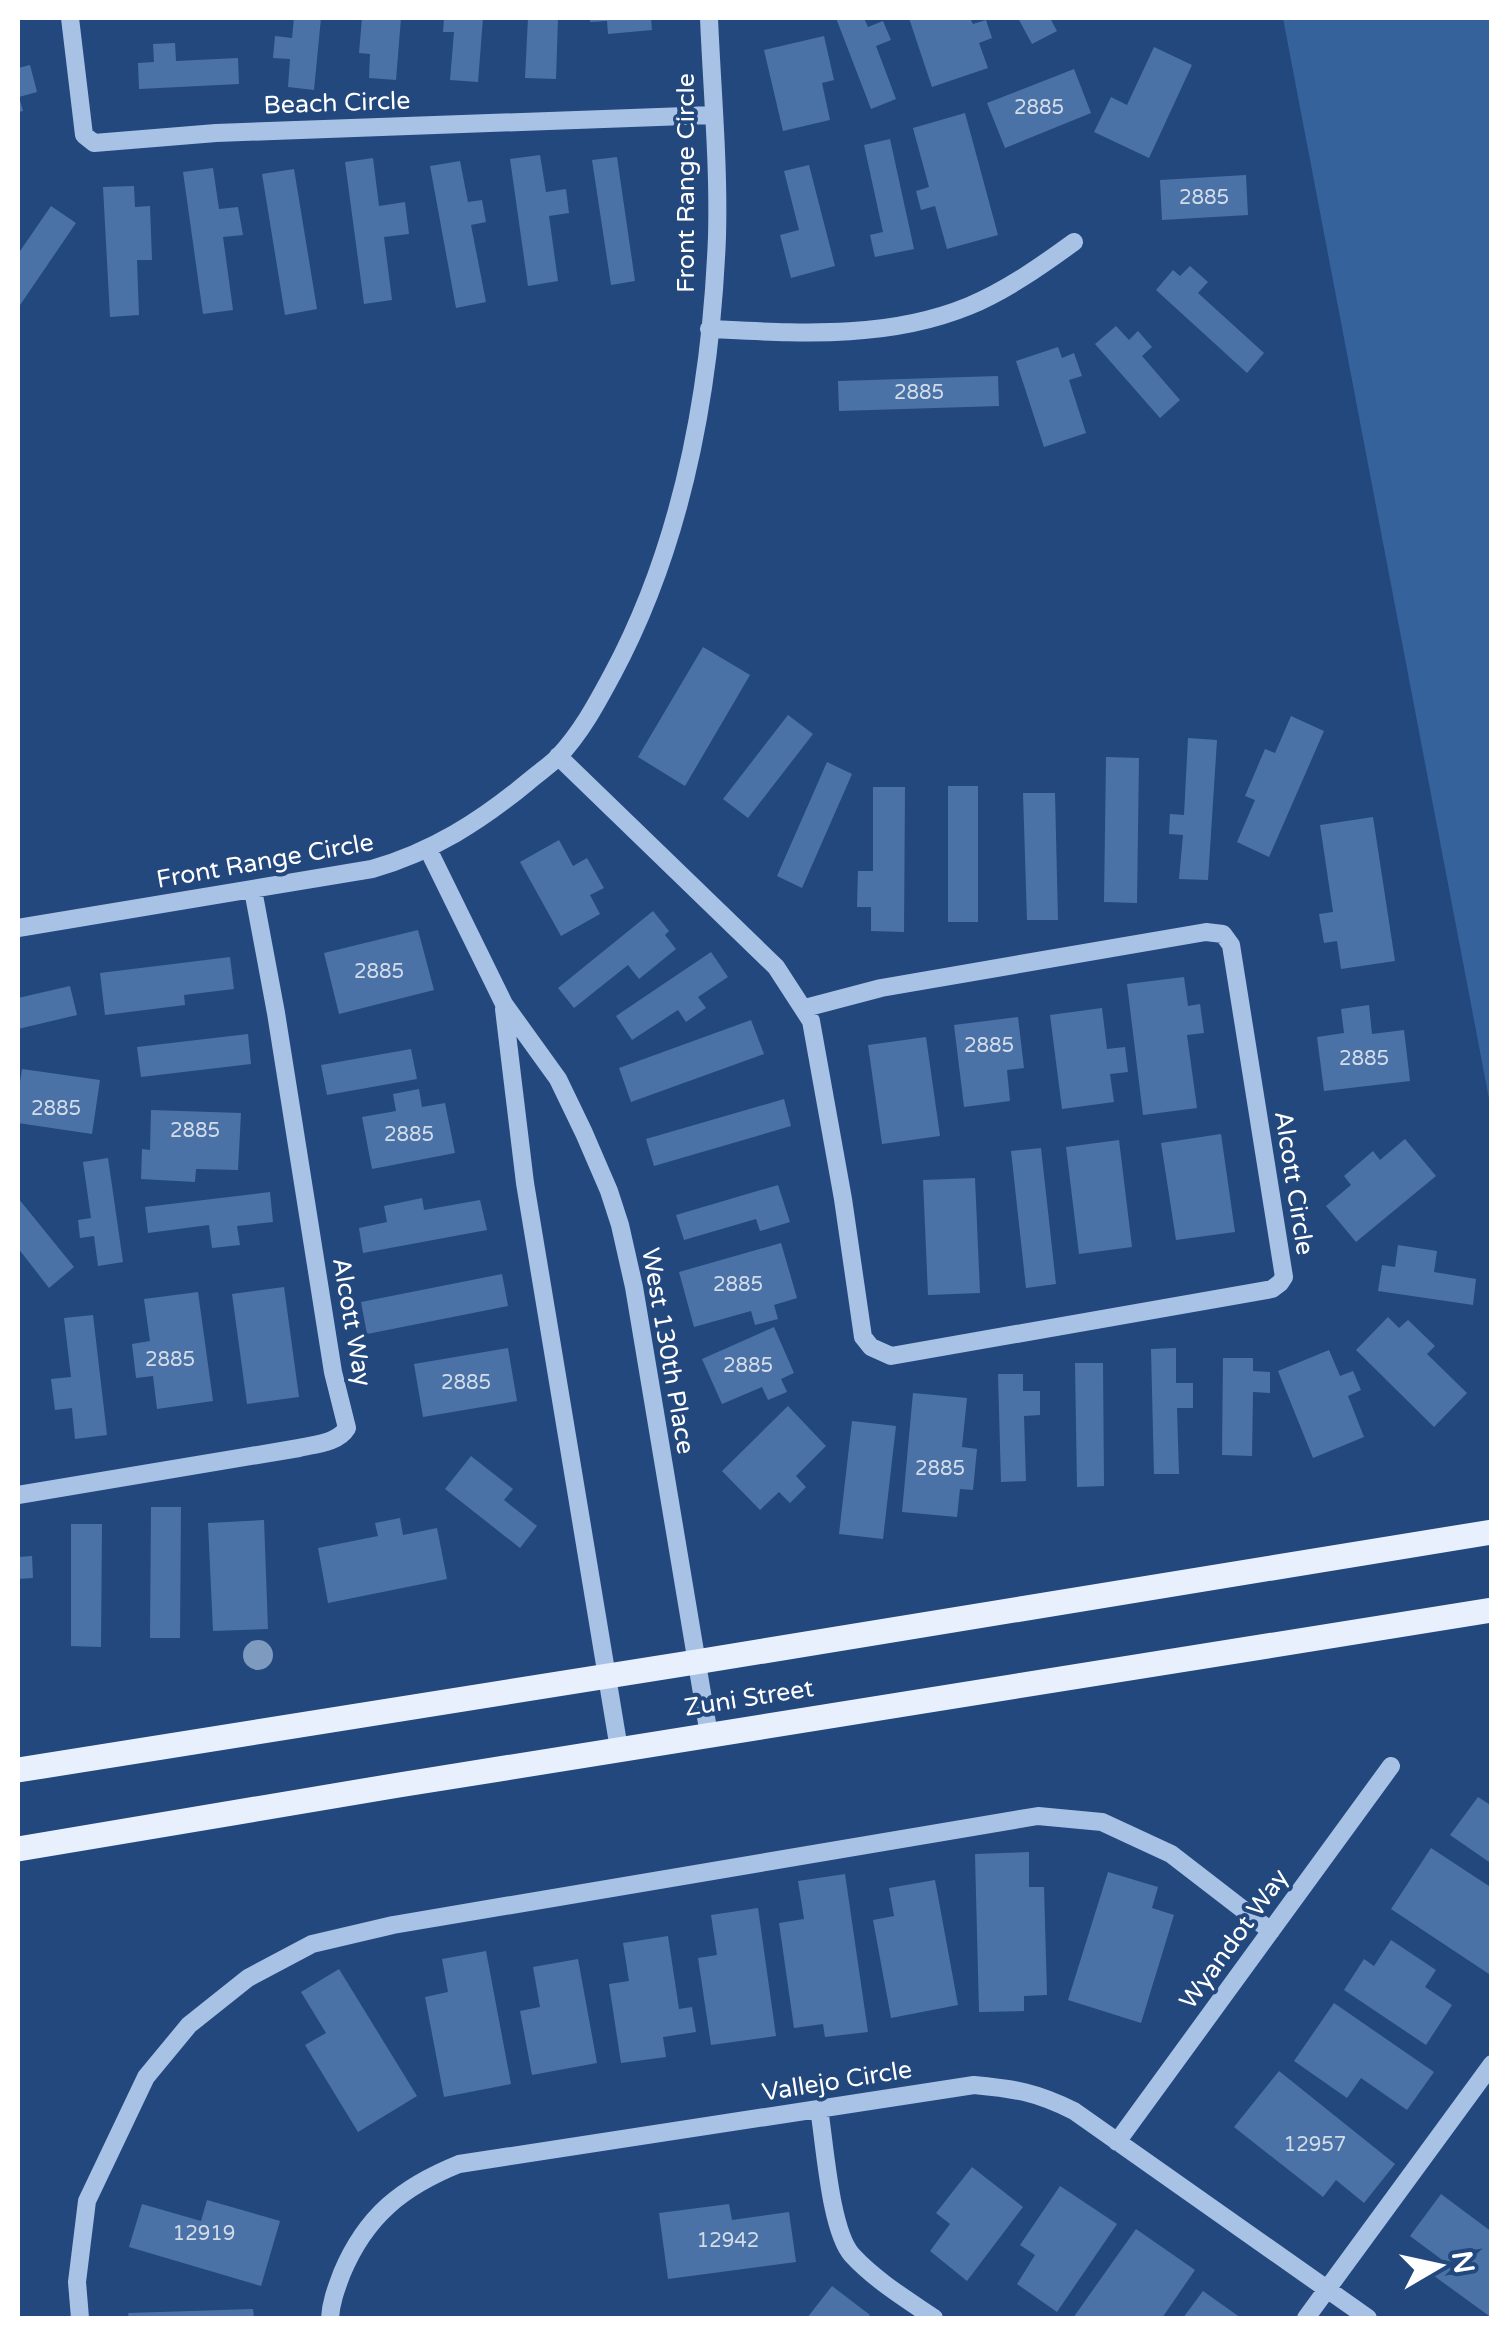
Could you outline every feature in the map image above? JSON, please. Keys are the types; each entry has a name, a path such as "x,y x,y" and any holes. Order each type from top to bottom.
{"main road":[{"name":"Zuni Street","path":"18,1770 1492,1532"},
{"name":"Zuni Street","path":"18,1849 1492,1610"}],"street":[{"name":"Beach Circle","path":"70,18 84,136 94,143 216,133 713,115"},
{"name":"Front Range Circle","path":"18,928 254,890 372,869 406,859 501,804 558,756 592,713 634,634 664,558 700,411 717,231 709,18"},
{"path":"709,329 820,334 879,330 928,319 969,306 1022,279 1074,242"},
{"name":"Alcott Circle","path":"558,756 776,968 805,1008 811,1021 843,1199 864,1337 870,1347 891,1356 1272,1289 1280,1284 1284,1276 1234,964 1224,934 1206,932 881,988 805,1008"},
{"name":"West 130th Place","path":"428,849 504,1004 558,1079 609,1191 620,1225 709,1735"},
{"name":"Alcott Way","path":"18,1495 299,1448 334,1440 348,1428 333,1372 254,890"},
{"name":"West 130th Place","path":"504,1004 525,1183 619,1750"},
{"name":"Wyandot Way","path":"1117,2142 1390,1766"},
{"path":"80,2318 77,2282 88,2201 146,2077 189,2025 248,1978 312,1944 393,1926 1038,1816 1102,1822 1171,1854 1271,1931"},
{"path":"1306,2318 1492,2064"},
{"name":"Vallejo Circle","path":"330,2318 331,2301 352,2248 380,2211 403,2192 459,2164 974,2085 1024,2090 1074,2111 1368,2318"},
{"path":"819,2109 839,2231 850,2252 874,2275 934,2318"}],"shaded area":[{"path":"1283,18 1491,18 1491,1109"}],"building":[{"path":"294,18 321,18 314,90 288,87 290,59 273,58 275,36 292,38"},
{"path":"362,18 401,18 396,80 369,78 370,54 359,53"},
{"path":"444,18 483,18 478,82 450,80 454,32 443,32"},
{"path":"528,18 558,18 556,79 525,78"},
{"path":"590,18 651,18 652,30 608,34 607,21 590,22"},
{"path":"836,18 864,18 868,27 883,21 891,40 876,46 896,99 871,109"},
{"path":"909,18 970,18 973,24 986,20 992,38 979,43 988,68 932,87"},
{"path":"1018,18 1050,18 1057,31 1032,44"},
{"path":"824,36 834,80 822,83 830,120 783,131 764,50"},
{"path":"175,43 176,61 238,58 239,84 139,89 138,63 154,62 153,44"},
{"path":"1154,47 1192,65 1149,158 1094,132 1111,97 1127,105"},
{"path":"30,65 37,92 19,97 23,111 18,112 18,68"},
{"path":"1074,69 1091,113 1005,148 987,103"},
{"path":"965,113 998,235 947,249 935,206 921,210 916,191 929,187 913,128"},
{"path":"890,139 914,249 875,257 870,235 883,232 864,145"},
{"path":"540,155 546,192 566,189 569,213 549,216 558,281 528,286 510,159"},
{"path":"617,157 635,281 611,285 592,160"},
{"path":"373,158 379,206 405,202 409,234 384,237 392,300 364,304 345,162"},
{"path":"460,161 468,202 482,200 486,222 471,225 486,302 456,308 430,166"},
{"path":"809,165 835,266 791,278 780,235 799,230 784,171"},
{"path":"213,168 219,209 238,207 243,235 223,237 233,310 203,314 183,172"},
{"path":"294,169 317,309 285,315 262,174"},
{"path":"1246,175 1248,215 1162,220 1160,180"},
{"path":"134,186 135,207 150,206 152,260 137,260 139,315 110,317 103,187"},
{"path":"51,206 76,223 18,308 18,254"},
{"path":"1190,266 1208,282 1198,293 1264,353 1247,373 1156,290 1173,270 1180,276"},
{"path":"1116,326 1129,340 1138,331 1152,347 1142,356 1180,400 1160,418 1095,344"},
{"path":"1058,347 1062,358 1074,353 1082,376 1069,380 1086,433 1044,447 1016,361"},
{"path":"998,376 999,406 839,411 838,381"},
{"path":"703,647 750,675 685,786 638,757"},
{"path":"788,715 813,734 748,818 723,799"},
{"path":"1291,716 1324,731 1269,857 1237,842 1255,800 1245,796 1265,749 1275,753"},
{"path":"1188,738 1217,740 1208,880 1179,879 1183,835 1169,834 1170,814 1184,815"},
{"path":"1106,757 1139,758 1137,903 1104,902"},
{"path":"827,762 852,774 802,888 777,876"},
{"path":"948,786 978,786 978,922 948,922"},
{"path":"873,787 905,787 904,932 871,931 871,907 857,907 858,871 873,871"},
{"path":"1023,793 1055,793 1058,920 1027,920"},
{"path":"1373,817 1395,961 1341,969 1337,941 1324,943 1319,914 1333,912 1320,825"},
{"path":"559,840 573,866 587,858 604,888 590,895 600,914 561,936 520,862"},
{"path":"653,911 669,931 665,935 676,949 639,979 628,965 574,1008 558,988"},
{"path":"418,930 434,990 339,1014 324,953"},
{"path":"711,952 728,977 698,997 706,1008 686,1022 678,1010 632,1040 616,1016"},
{"path":"230,957 234,989 184,995 185,1005 105,1015 100,973"},
{"path":"1184,977 1188,1006 1200,1004 1204,1033 1187,1035 1197,1108 1143,1115 1127,984"},
{"path":"70,986 77,1015 18,1029 18,998"},
{"path":"1369,1005 1372,1034 1404,1030 1410,1081 1324,1091 1317,1037 1344,1033 1341,1009"},
{"path":"1102,1008 1107,1049 1125,1047 1128,1072 1110,1074 1114,1102 1062,1109 1050,1015"},
{"path":"1018,1017 1024,1068 1007,1070 1010,1101 964,1107 954,1025"},
{"path":"751,1020 764,1054 631,1102 619,1068"},
{"path":"248,1034 251,1064 141,1077 137,1047"},
{"path":"926,1037 940,1136 882,1144 868,1045"},
{"path":"411,1049 417,1079 327,1095 321,1065"},
{"path":"22,1069 100,1080 92,1134 18,1123"},
{"path":"419,1089 422,1107 445,1103 455,1153 372,1169 362,1117 396,1111 393,1094"},
{"path":"784,1099 791,1126 654,1166 646,1139"},
{"path":"151,1110 241,1113 238,1170 196,1169 195,1182 141,1179 142,1149 150,1150"},
{"path":"1221,1134 1235,1232 1176,1240 1161,1143"},
{"path":"1405,1139 1436,1176 1356,1242 1326,1206 1351,1185 1344,1176 1373,1151 1380,1160"},
{"path":"1119,1140 1132,1247 1079,1254 1066,1147"},
{"path":"1041,1148 1056,1284 1026,1288 1011,1151"},
{"path":"108,1158 123,1262 98,1266 94,1236 80,1238 78,1220 91,1218 83,1162"},
{"path":"975,1178 980,1293 928,1295 923,1180"},
{"path":"778,1185 790,1222 760,1231 756,1219 684,1240 676,1215"},
{"path":"270,1192 273,1222 237,1226 240,1245 212,1248 209,1225 148,1233 145,1207"},
{"path":"18,1198 74,1267 49,1288 18,1248"},
{"path":"422,1198 424,1210 480,1200 487,1230 363,1253 359,1228 387,1222 384,1206"},
{"path":"781,1243 797,1298 774,1305 778,1319 755,1325 751,1311 694,1327 679,1272"},
{"path":"1398,1245 1437,1251 1434,1272 1476,1279 1473,1305 1378,1291 1382,1265 1395,1267"},
{"path":"502,1274 508,1306 367,1334 361,1302"},
{"path":"284,1287 299,1397 247,1404 232,1294"},
{"path":"198,1292 213,1401 157,1409 153,1376 136,1378 132,1344 150,1341 144,1299"},
{"path":"93,1315 107,1435 75,1439 72,1408 55,1410 51,1379 71,1377 64,1318"},
{"path":"1388,1317 1399,1328 1408,1320 1435,1346 1427,1354 1467,1393 1434,1427 1356,1350"},
{"path":"774,1327 794,1373 781,1379 787,1392 768,1400 762,1387 722,1404 702,1359"},
{"path":"508,1348 517,1401 423,1417 414,1364"},
{"path":"1176,1348 1176,1383 1193,1383 1193,1408 1177,1408 1179,1474 1154,1474 1151,1349"},
{"path":"1329,1350 1340,1376 1353,1371 1361,1390 1348,1396 1364,1437 1313,1458 1278,1371"},
{"path":"1223,1358 1253,1358 1253,1371 1270,1372 1270,1393 1253,1392 1252,1456 1222,1455"},
{"path":"1075,1363 1103,1363 1104,1486 1077,1487"},
{"path":"998,1374 1023,1374 1023,1391 1040,1391 1040,1415 1024,1416 1026,1481 1001,1482"},
{"path":"913,1393 967,1398 962,1447 977,1449 973,1490 960,1489 957,1517 902,1512"},
{"path":"788,1406 826,1446 796,1476 806,1487 790,1503 779,1492 760,1510 722,1471"},
{"path":"852,1421 896,1426 883,1539 839,1534"},
{"path":"471,1456 513,1489 504,1500 537,1526 520,1548 445,1489"},
{"path":"151,1507 181,1507 180,1638 150,1638"},
{"path":"400,1518 403,1535 437,1528 447,1579 328,1603 318,1548 378,1536 375,1523"},
{"path":"264,1520 268,1629 213,1631 208,1523"},
{"path":"71,1524 102,1524 101,1647 71,1646"},
{"path":"32,1556 33,1578 18,1579 18,1557"},
{"path":"1478,1797 1492,1806 1492,1864 1450,1835"},
{"path":"1431,1848 1492,1888 1492,1976 1391,1909"},
{"path":"1029,1852 1029,1887 1044,1887 1047,1995 1024,1996 1024,2011 979,2012 975,1854"},
{"path":"1108,1872 1158,1887 1152,1908 1174,1915 1141,2023 1068,2000"},
{"path":"845,1874 868,2032 825,2037 823,2024 794,2028 779,1923 804,1919 798,1881"},
{"path":"935,1880 958,2005 891,2018 873,1920 894,1916 889,1888"},
{"path":"758,1908 776,2036 711,2045 698,1958 717,1955 711,1915"},
{"path":"668,1936 679,2009 692,2007 696,2032 663,2037 666,2057 621,2063 609,1984 629,1981 623,1943"},
{"path":"1391,1940 1436,1970 1425,1987 1452,2005 1426,2045 1344,1990 1364,1959 1374,1966"},
{"path":"486,1951 511,2084 444,2097 425,1997 448,1992 442,1959"},
{"path":"578,1959 597,2063 532,2075 520,2011 540,2007 533,1967"},
{"path":"339,1969 417,2096 358,2132 305,2045 326,2033 301,1992"},
{"path":"1334,2003 1434,2072 1407,2110 1361,2078 1347,2098 1294,2061"},
{"path":"1279,2071 1395,2164 1364,2203 1336,2180 1323,2197 1234,2127"},
{"path":"972,2167 1023,2207 967,2281 930,2251 950,2224 936,2213"},
{"path":"1060,2186 1117,2224 1057,2312 1017,2284 1035,2255 1020,2245"},
{"path":"1441,2194 1492,2232 1492,2318 1430,2273 1441,2259 1410,2236"},
{"path":"207,2200 280,2221 261,2286 129,2247 142,2204 201,2221"},
{"path":"729,2204 732,2220 789,2212 796,2262 668,2279 659,2213"},
{"path":"1136,2229 1195,2270 1162,2318 1073,2318"},
{"path":"832,2286 870,2315 807,2318"},
{"path":"1203,2291 1241,2318 1183,2318"},
{"path":"253,2309 254,2318 129,2318 128,2313"}]}
